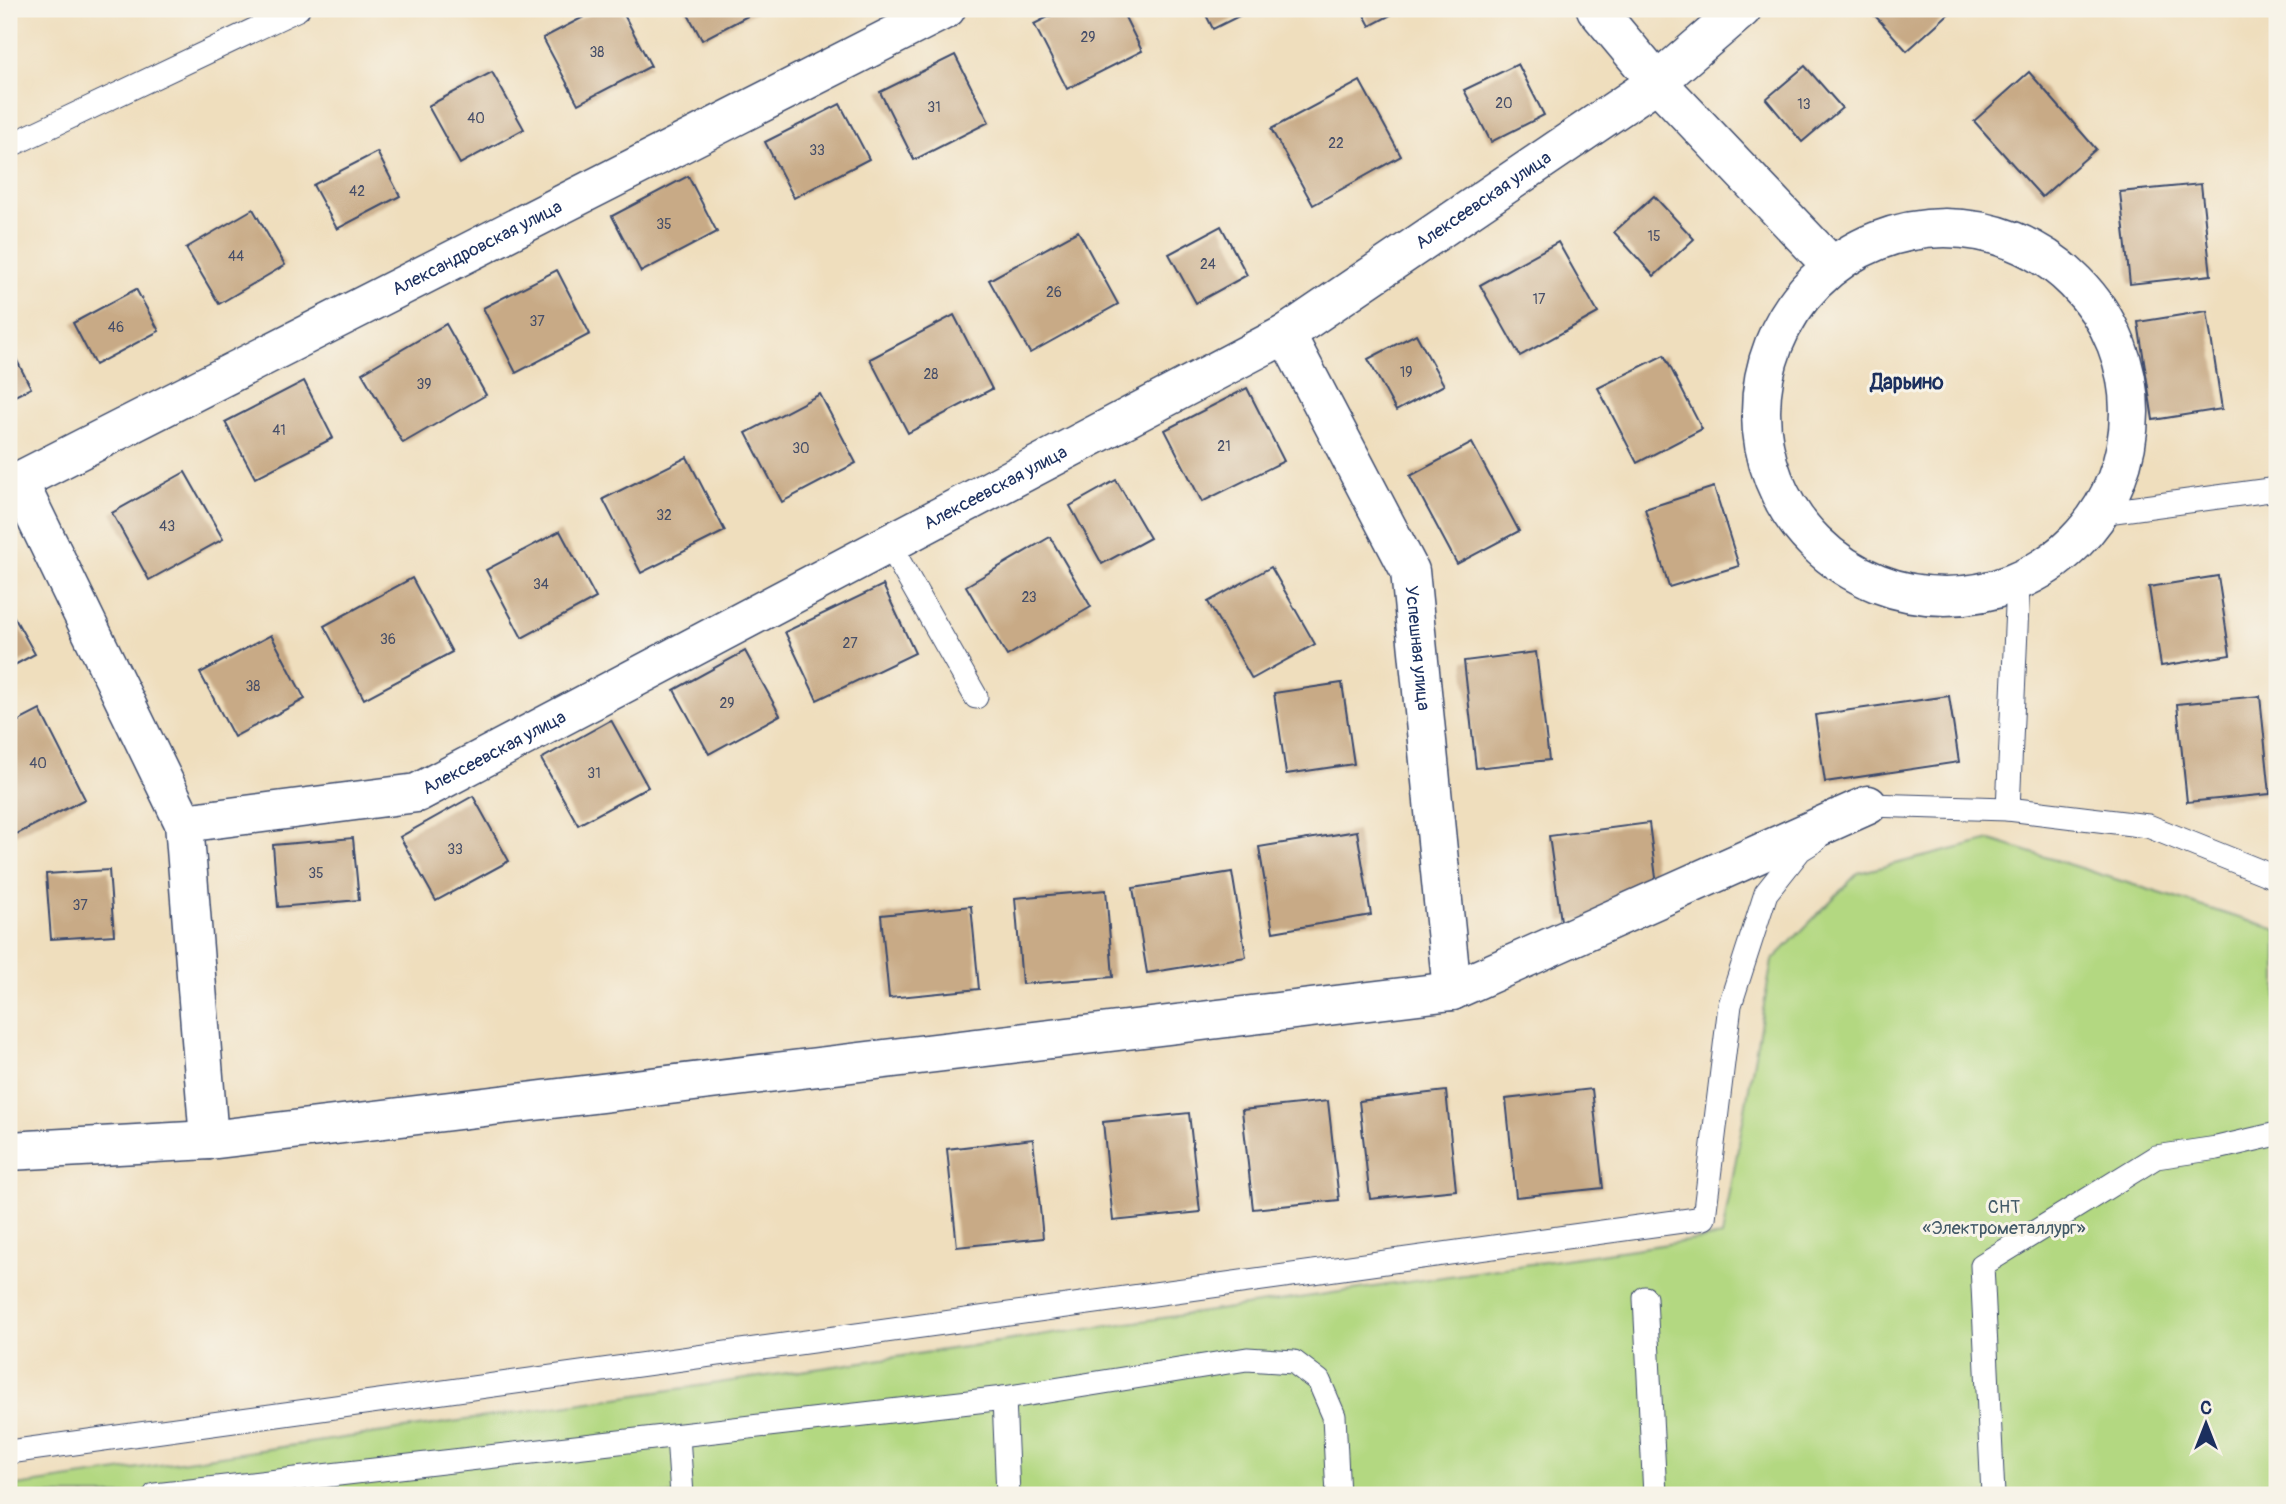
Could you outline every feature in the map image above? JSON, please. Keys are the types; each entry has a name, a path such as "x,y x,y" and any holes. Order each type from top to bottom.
{"street":[{"name":"Александровская улица","path":"13,484 946,9"},
{"path":"1596,9 1657,82 1830,264"},
{"name":"Алексеевская улица","path":"184,823 417,793 1286,334 1657,82 1742,9"},
{"path":"1904,229 1984,229 2061,264 2113,328 2133,419 2119,482 2089,531 2018,583 1962,596 1905,594 1833,560 1792,519 1764,456 1760,387 1779,327 1830,264 1904,229"},
{"name":"Успешная улица","path":"1286,334 1409,571 1452,991"},
{"path":"13,484 184,823 209,1140"},
{"path":"9,1151 209,1140 1452,991 1868,806"}],"lane":[{"path":"9,146 298,9"},
{"path":"2101,513 2277,489"},
{"path":"889,544 976,697"},
{"path":"2008,809 2018,583"},
{"path":"9,1452 1704,1218 1730,1006 1766,893 1800,850 1868,806 2008,809 2148,826 2277,878"},
{"path":"1993,1495 1982,1265 2156,1157 2217,1148 2277,1134"},
{"path":"1645,1298 1655,1495"},
{"path":"155,1495 1004,1398 1247,1359 1294,1363 1319,1381 1334,1416 1338,1495"},
{"path":"1004,1398 1008,1495"},
{"path":"678,1436 682,1495"}],"green space":[{"name":"СНТ «Электрометаллург»","path":"1991,840 2277,930 2277,1495 9,1495 9,1487 1722,1236 1772,961 1858,873"}],"building":[{"path":"599,9 621,9 651,66 578,104 543,38"},
{"path":"685,9 761,9 702,40"},
{"path":"1064,9 1121,9 1142,51 1067,89 1034,24"},
{"path":"1203,9 1253,9 1213,29"},
{"path":"1361,9 1402,9 1370,26"},
{"path":"1869,9 1954,9 1907,51"},
{"path":"955,55 989,122 914,160 880,92"},
{"path":"1518,64 1544,115 1491,142 1464,90"},
{"path":"1805,66 1842,108 1802,142 1766,99"},
{"path":"492,72 524,129 460,164 428,106"},
{"path":"2029,72 2096,149 2042,197 1974,121"},
{"path":"1360,81 1401,156 1313,205 1271,129"},
{"path":"840,104 869,159 794,198 765,142"},
{"path":"377,152 400,196 337,229 313,185"},
{"path":"688,176 717,232 641,272 612,216"},
{"path":"2201,184 2211,275 2130,284 2120,192"},
{"path":"1654,196 1694,239 1654,276 1614,232"},
{"path":"253,209 285,265 219,304 186,248"},
{"path":"1221,226 1247,275 1196,303 1169,254"},
{"path":"1078,231 1118,304 1030,353 989,280"},
{"path":"1558,242 1598,313 1520,356 1480,285"},
{"path":"557,270 590,334 516,373 483,308"},
{"path":"136,289 159,331 95,365 73,323"},
{"path":"2207,311 2222,409 2153,420 2138,322"},
{"path":"954,315 992,389 908,433 870,359"},
{"path":"446,324 486,395 403,443 362,373"},
{"path":"1416,334 1444,385 1396,411 1368,359"},
{"path":"9,345 31,388 9,399"},
{"path":"1664,355 1702,429 1637,463 1598,388"},
{"path":"304,381 333,438 255,478 225,422"},
{"path":"1247,388 1284,461 1202,502 1165,430"},
{"path":"820,394 856,463 782,502 746,433"},
{"path":"1472,443 1519,531 1457,564 1410,476"},
{"path":"687,457 725,531 641,573 603,499"},
{"path":"185,472 223,539 149,580 112,513"},
{"path":"1116,480 1150,538 1102,564 1070,506"},
{"path":"1714,487 1739,566 1669,587 1645,509"},
{"path":"560,531 596,598 522,638 486,570"},
{"path":"1050,537 1091,607 1007,656 966,586"},
{"path":"1271,567 1315,644 1252,679 1208,602"},
{"path":"2218,576 2230,655 2161,666 2149,587"},
{"path":"412,578 452,652 364,699 324,626"},
{"path":"883,585 915,653 817,700 785,632"},
{"path":"9,608 35,654 9,668"},
{"path":"271,635 305,699 234,737 200,673"},
{"path":"745,651 780,715 709,754 674,690"},
{"path":"1536,652 1549,760 1476,768 1464,661"},
{"path":"1342,683 1354,764 1286,774 1274,693"},
{"path":"1949,696 1959,762 1825,782 1815,715"},
{"path":"2260,696 2270,794 2187,802 2177,704"},
{"path":"40,710 85,799 11,837 9,726"},
{"path":"611,720 648,787 578,825 541,759"},
{"path":"473,796 509,861 436,901 400,837"},
{"path":"1649,823 1660,909 1561,921 1549,836"},
{"path":"1357,831 1371,915 1273,932 1259,847"},
{"path":"353,838 359,900 278,907 273,845"},
{"path":"109,870 114,935 51,939 46,874"},
{"path":"1232,872 1246,957 1147,973 1133,888"},
{"path":"1106,890 1113,977 1022,984 1015,898"},
{"path":"971,906 979,989 889,998 881,915"},
{"path":"1592,1089 1603,1188 1516,1197 1506,1099"},
{"path":"1446,1091 1456,1190 1370,1199 1359,1101"},
{"path":"1328,1101 1339,1200 1253,1209 1242,1110"},
{"path":"1189,1113 1200,1212 1113,1221 1103,1122"},
{"path":"1033,1139 1043,1238 957,1247 947,1149"}],"district":[{"name":"Дарьино","path":"1907,382"}]}
